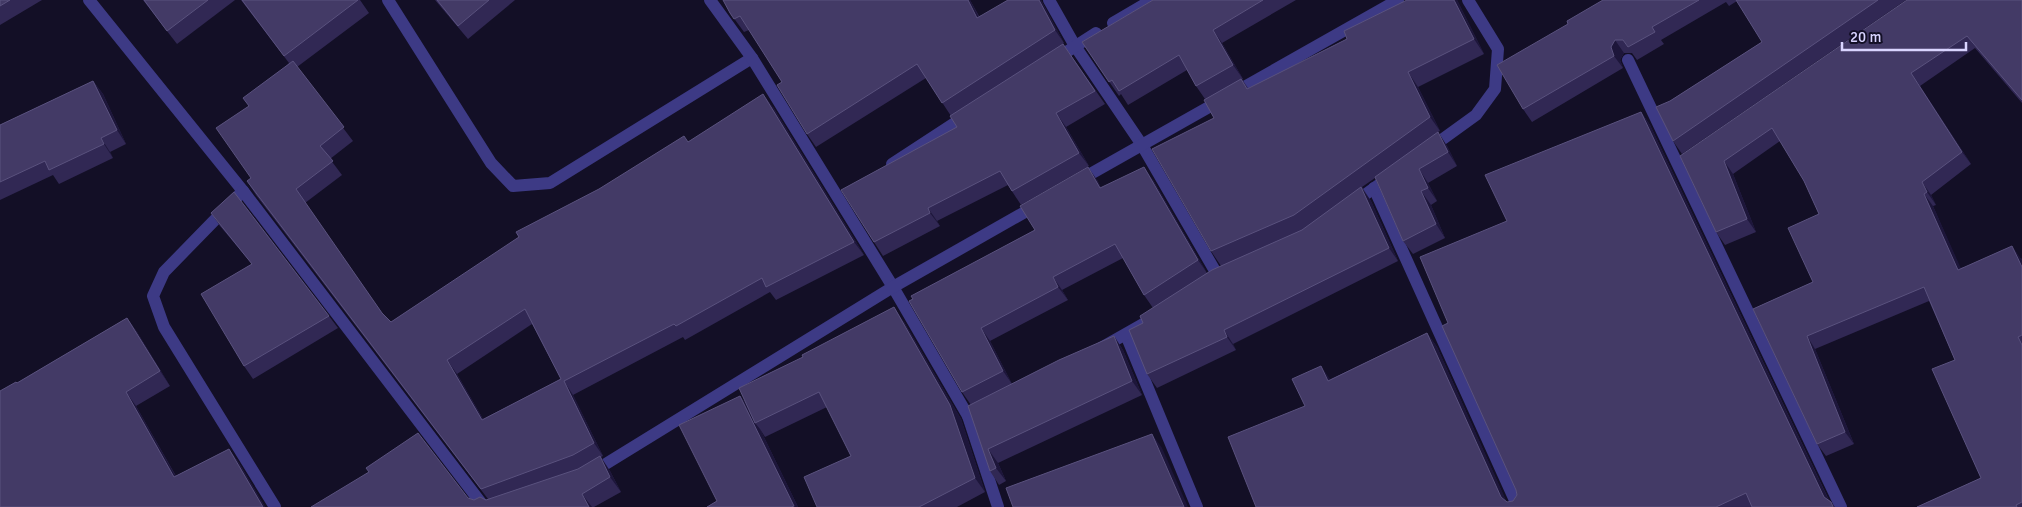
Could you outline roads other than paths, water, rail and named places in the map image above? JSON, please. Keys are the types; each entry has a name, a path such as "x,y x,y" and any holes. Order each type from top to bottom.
{"street":[{"path":"89,0 243,191 484,507"},
{"path":"388,0 490,163 513,186 550,182 752,58"},
{"path":"710,0 752,58 842,196 968,416 998,507"},
{"path":"1048,0 1075,46 1142,145 1219,276"},
{"path":"1042,67 1152,0"},
{"path":"1064,189 1398,0"},
{"path":"1421,154 1476,115 1494,89 1498,48 1468,0"},
{"path":"1628,60 1682,163 1841,507"},
{"path":"879,172 977,109"},
{"path":"1345,209 1398,171"},
{"path":"1374,188 1518,507"},
{"path":"243,191 164,272 153,296 164,327 275,507"},
{"path":"577,479 594,471 893,287 1047,199"},
{"path":"1091,353 1126,336 1156,316"},
{"path":"1126,336 1197,507"},
{"path":"968,416 995,402"}]}
